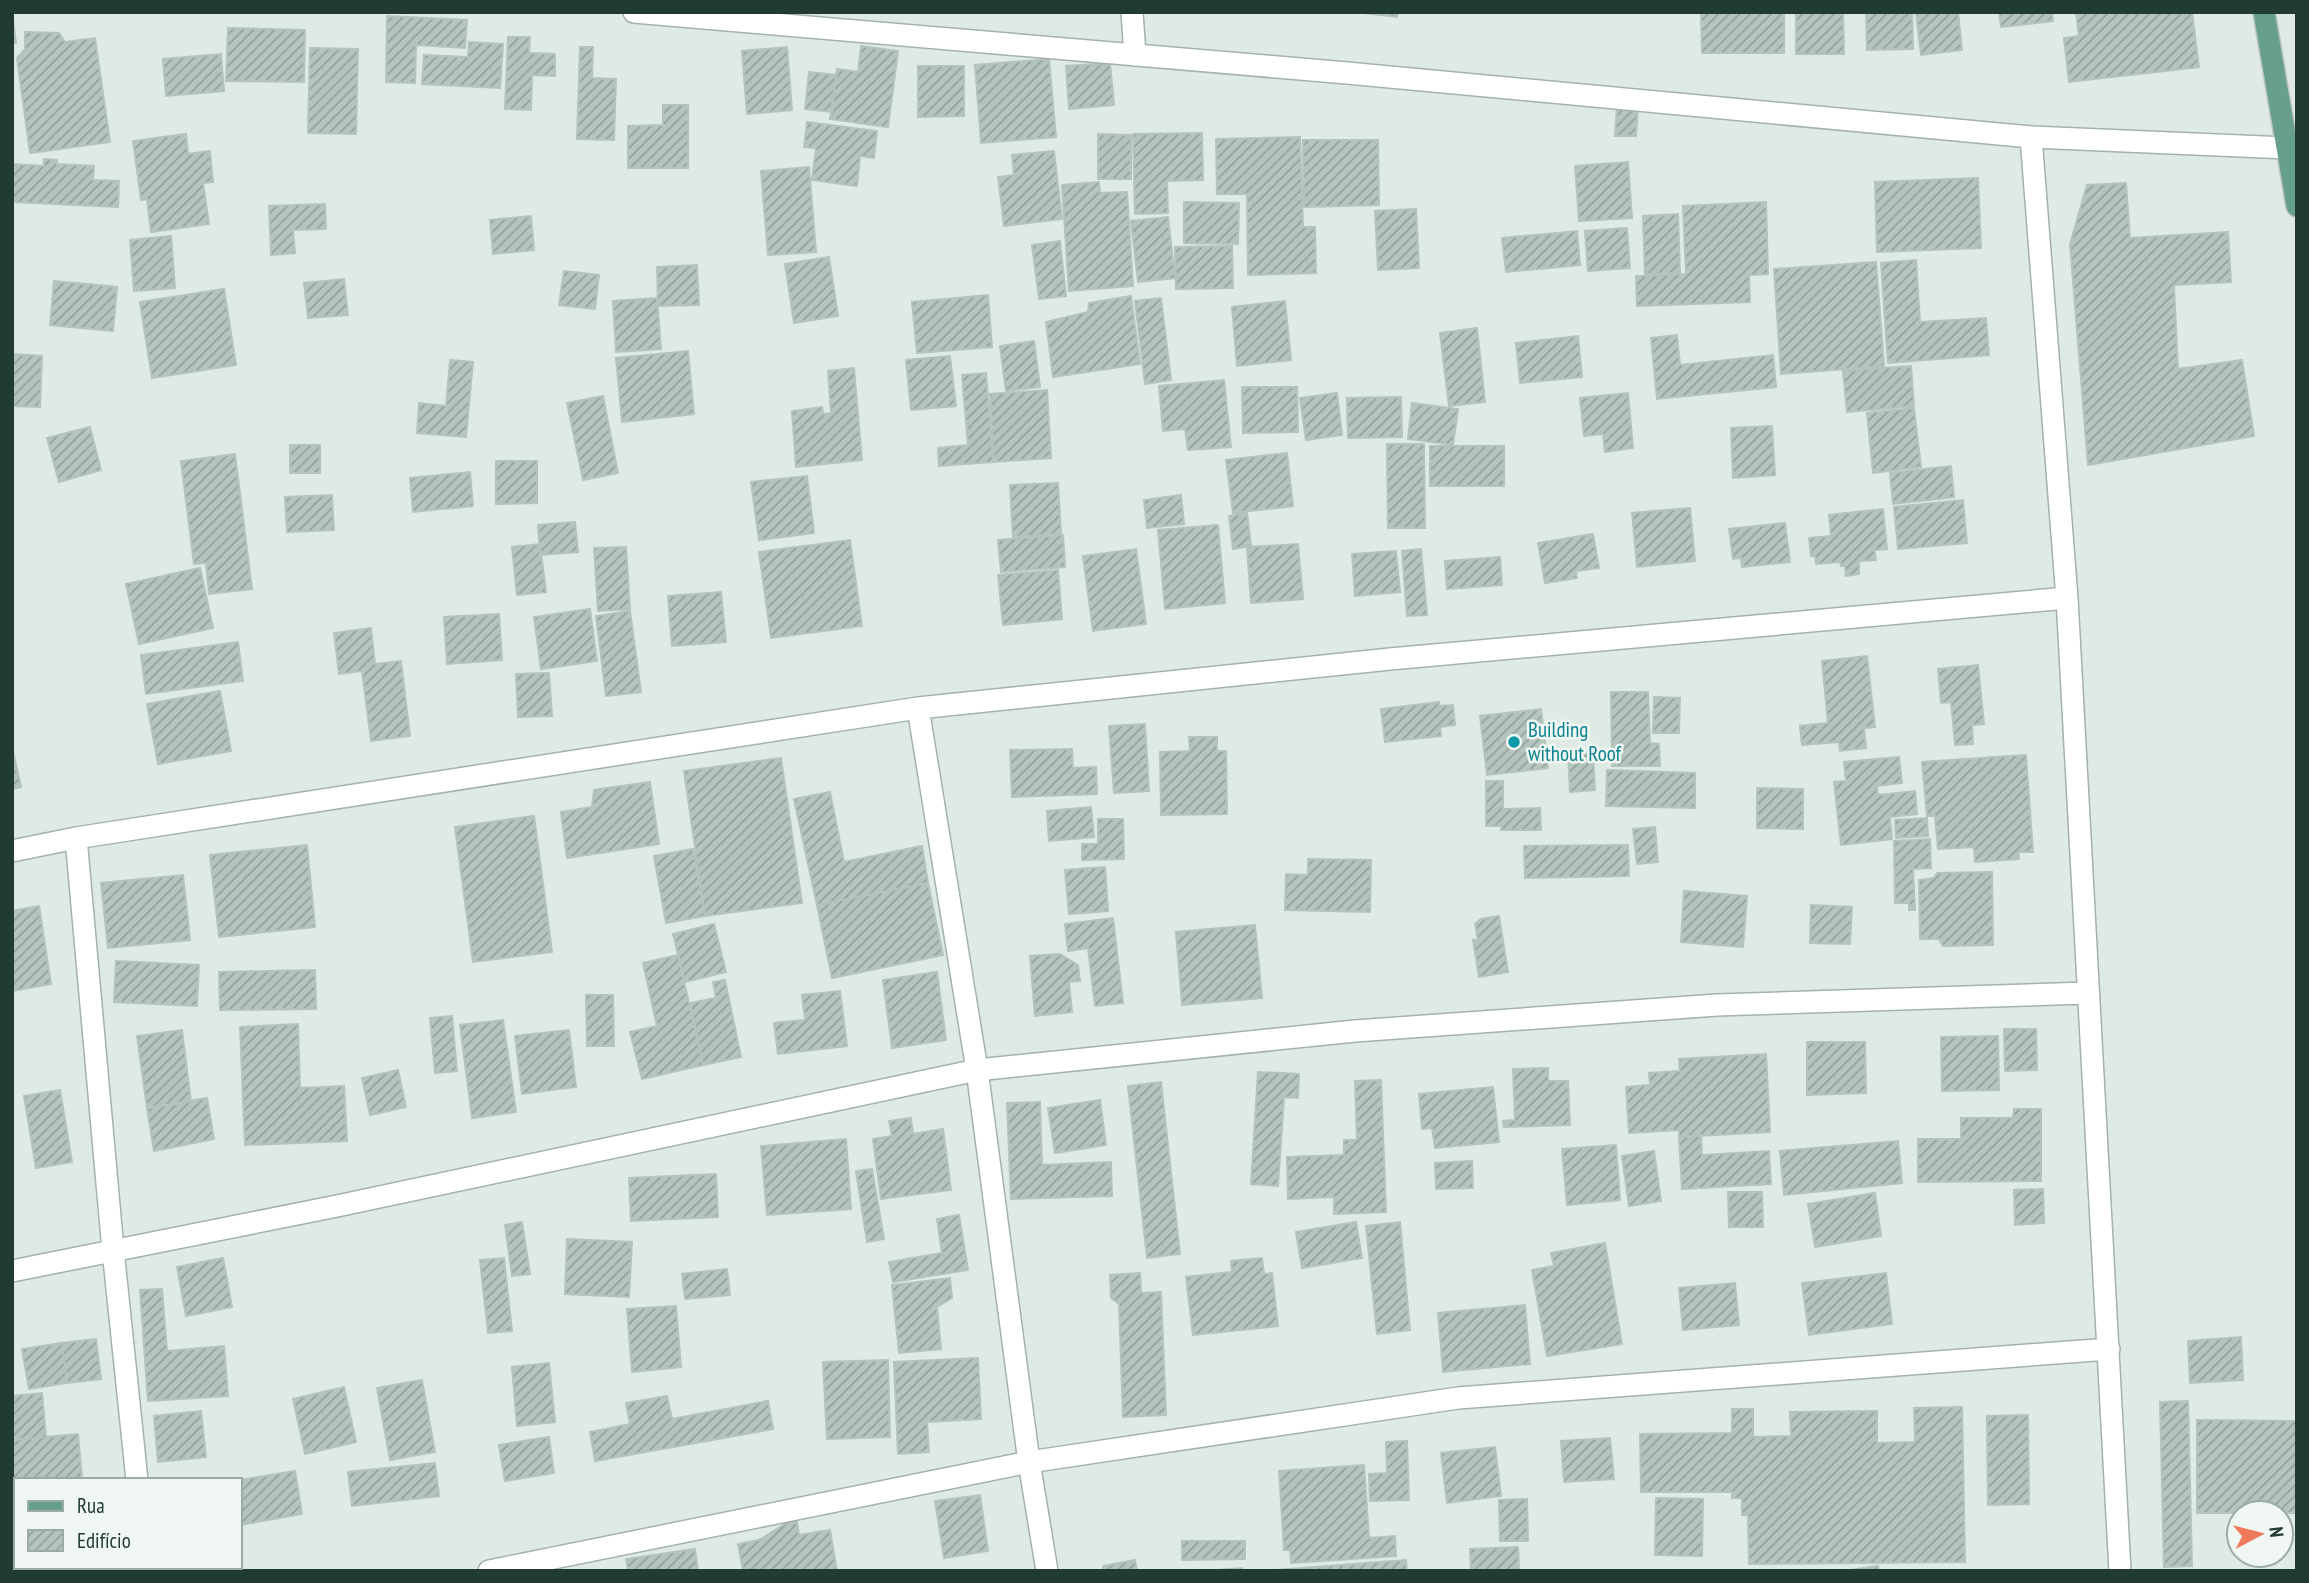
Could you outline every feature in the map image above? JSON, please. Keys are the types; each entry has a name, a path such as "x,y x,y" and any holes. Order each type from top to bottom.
{"main road":[{"path":"2264,12 2292,148 2297,206"}],"street":[{"path":"634,12 2031,137 2292,148"},
{"path":"1132,12 1135,55"},
{"path":"2031,137 2067,598 2120,1571"},
{"path":"12,851 76,838 918,708 1390,659 2067,598"},
{"path":"918,708 977,1070 1029,1462 1047,1571"},
{"path":"76,838 113,1250 137,1478"},
{"path":"12,1271 337,1206 977,1070 1355,1031 1717,1005 2087,993"},
{"path":"489,1571 1029,1462 1458,1398 2109,1349"}],"building":[{"path":"12,12 16,43 12,44"},
{"path":"1355,12 1398,12 1397,17"},
{"path":"1701,12 1784,12 1784,53 1702,53"},
{"path":"1796,12 1843,12 1844,54 1796,54"},
{"path":"1866,12 1912,12 1913,49 1867,50"},
{"path":"1916,12 1958,12 1962,50 1921,55"},
{"path":"1999,12 2052,12 2053,21 2001,27"},
{"path":"2076,12 2192,12 2199,67 2069,82 2064,38 2079,36"},
{"path":"387,16 467,20 465,48 416,45 415,83 386,82"},
{"path":"228,28 305,30 304,82 226,81"},
{"path":"25,32 59,33 65,42 95,38 110,142 30,153 17,58 25,49"},
{"path":"508,37 530,37 529,53 555,54 555,76 532,75 531,110 505,109"},
{"path":"469,42 503,44 500,88 422,84 424,55 468,57"},
{"path":"861,46 898,51 888,127 830,119 837,69 858,72"},
{"path":"580,47 593,47 592,78 616,79 614,140 577,139"},
{"path":"787,47 792,110 747,114 742,51"},
{"path":"310,48 358,49 356,134 308,133"},
{"path":"221,54 224,91 166,96 163,59"},
{"path":"1049,59 1056,137 981,143 975,65"},
{"path":"1110,63 1114,105 1069,109 1066,66"},
{"path":"918,66 964,66 964,116 918,117"},
{"path":"809,72 836,75 832,112 805,109"},
{"path":"663,105 688,105 688,168 628,168 628,126 663,125"},
{"path":"1617,105 1638,106 1636,136 1615,136"},
{"path":"807,122 877,131 874,158 860,156 857,186 812,180 816,148 804,147"},
{"path":"1202,133 1203,180 1167,181 1168,213 1135,214 1133,134"},
{"path":"186,134 188,154 210,151 213,182 203,183 209,224 151,232 147,199 141,200 133,141"},
{"path":"1098,134 1131,135 1131,179 1098,179"},
{"path":"1300,137 1303,227 1315,227 1316,273 1248,275 1247,194 1217,194 1216,139"},
{"path":"1303,140 1378,140 1379,205 1304,207"},
{"path":"1054,151 1062,219 1004,226 998,177 1014,175 1012,155"},
{"path":"44,159 57,160 57,164 94,166 93,180 119,181 118,207 12,202 12,164 44,166"},
{"path":"1628,162 1632,218 1579,221 1575,166"},
{"path":"809,167 816,252 768,255 761,171"},
{"path":"1978,178 1981,248 1877,252 1875,182"},
{"path":"1099,182 1100,193 1127,192 1133,286 1069,291 1062,185"},
{"path":"2126,183 2130,238 2228,232 2231,282 2174,285 2178,369 2242,360 2254,436 2088,465 2070,244 2087,185"},
{"path":"1184,202 1239,203 1238,244 1184,243"},
{"path":"1766,202 1768,274 1749,275 1750,302 1637,306 1636,276 1686,274 1683,206"},
{"path":"325,204 326,229 293,230 295,253 271,255 269,206"},
{"path":"1416,209 1419,268 1378,270 1375,211"},
{"path":"1678,214 1680,273 1645,274 1643,216"},
{"path":"531,216 534,250 493,254 490,220"},
{"path":"1168,217 1175,278 1138,282 1131,221"},
{"path":"1627,228 1630,268 1588,271 1585,231"},
{"path":"1577,231 1580,265 1506,272 1502,238"},
{"path":"171,236 175,288 134,291 130,240"},
{"path":"1060,241 1066,296 1039,299 1032,245"},
{"path":"1232,246 1233,288 1176,289 1175,247"},
{"path":"829,257 838,316 794,323 785,264"},
{"path":"1916,260 1920,322 1986,318 1989,355 1888,363 1881,263"},
{"path":"1876,262 1884,366 1781,374 1774,269"},
{"path":"697,265 699,305 658,306 657,267"},
{"path":"564,271 599,275 595,309 559,305"},
{"path":"344,279 348,315 308,318 304,283"},
{"path":"54,281 117,287 113,331 50,325"},
{"path":"224,289 236,365 152,378 140,302"},
{"path":"988,295 992,347 917,353 912,302"},
{"path":"1131,296 1140,364 1053,377 1046,322 1088,312 1089,303"},
{"path":"657,298 661,349 616,352 613,301"},
{"path":"1161,298 1171,380 1145,384 1135,301"},
{"path":"1285,301 1291,360 1237,366 1232,307"},
{"path":"1477,328 1485,402 1449,406 1440,333"},
{"path":"1677,335 1680,365 1773,355 1776,387 1657,399 1651,338"},
{"path":"1578,336 1582,377 1520,383 1516,343"},
{"path":"1034,341 1040,387 1006,391 1000,346"},
{"path":"688,351 694,414 622,422 616,358"},
{"path":"12,354 42,356 40,407 12,406"},
{"path":"950,356 956,406 911,410 906,360"},
{"path":"450,360 473,362 466,437 417,433 419,403 446,406"},
{"path":"1911,366 1914,406 1847,412 1843,371"},
{"path":"854,368 862,460 796,467 792,411 822,407 823,414 831,413 828,371"},
{"path":"986,373 993,462 939,466 938,448 968,445 962,375"},
{"path":"1224,380 1231,447 1188,450 1185,429 1163,431 1159,386"},
{"path":"1242,387 1297,387 1298,432 1243,433"},
{"path":"1047,390 1051,458 994,462 990,394"},
{"path":"1337,393 1342,435 1306,440 1300,398"},
{"path":"1628,393 1633,448 1605,452 1603,434 1584,436 1580,398"},
{"path":"603,396 618,473 583,480 567,403"},
{"path":"1401,397 1402,437 1348,438 1347,398"},
{"path":"1412,403 1458,409 1453,445 1408,439"},
{"path":"1914,408 1921,467 1873,473 1867,413"},
{"path":"1772,426 1775,475 1733,478 1731,428"},
{"path":"90,427 101,470 59,482 47,438"},
{"path":"1387,444 1424,444 1425,528 1388,528"},
{"path":"290,445 320,445 320,473 290,473"},
{"path":"1430,446 1504,446 1504,486 1430,486"},
{"path":"1287,453 1293,506 1233,513 1226,460"},
{"path":"235,454 252,589 209,594 206,563 194,564 181,461"},
{"path":"496,461 537,461 537,503 496,504"},
{"path":"1951,466 1954,497 1893,504 1890,473"},
{"path":"470,472 473,506 413,512 410,478"},
{"path":"807,476 814,533 759,540 751,482"},
{"path":"1058,483 1061,534 1013,537 1010,485"},
{"path":"332,495 334,530 287,532 285,497"},
{"path":"1181,495 1184,524 1147,528 1144,500"},
{"path":"1963,500 1967,543 1898,549 1894,507"},
{"path":"1690,508 1695,561 1637,567 1632,513"},
{"path":"1883,509 1887,549 1874,550 1876,560 1859,561 1859,574 1846,576 1845,566 1841,566 1840,562 1816,564 1815,556 1811,556 1809,538 1831,536 1829,515"},
{"path":"1247,513 1251,546 1233,549 1229,516"},
{"path":"575,522 578,552 540,555 538,525"},
{"path":"1785,523 1790,562 1742,567 1741,558 1733,559 1729,529"},
{"path":"1218,525 1225,603 1165,609 1158,530"},
{"path":"1593,534 1599,568 1576,571 1577,578 1545,583 1538,543"},
{"path":"1063,535 1065,567 1001,572 998,540"},
{"path":"850,540 862,626 771,638 759,552"},
{"path":"540,544 546,592 517,595 512,547"},
{"path":"1298,544 1303,599 1251,603 1247,547"},
{"path":"626,547 630,609 598,611 594,548"},
{"path":"1136,549 1146,624 1093,631 1083,556"},
{"path":"1421,549 1427,615 1407,616 1402,551"},
{"path":"1396,551 1400,592 1355,596 1352,554"},
{"path":"1500,557 1502,585 1447,589 1445,561"},
{"path":"200,568 213,628 139,644 126,584"},
{"path":"1058,570 1062,619 1003,625 998,575"},
{"path":"721,592 726,642 672,646 668,596"},
{"path":"590,609 597,661 541,669 534,617"},
{"path":"630,611 641,692 606,696 596,616"},
{"path":"499,614 502,660 447,664 444,617"},
{"path":"371,628 375,664 401,661 410,736 371,741 362,671 339,674 334,633"},
{"path":"238,642 243,681 146,694 141,655"},
{"path":"1867,656 1875,727 1864,728 1866,748 1840,751 1839,742 1802,745 1800,726 1828,723 1822,661"},
{"path":"1978,665 1984,724 1972,725 1973,744 1955,745 1951,702 1941,703 1938,669"},
{"path":"549,673 552,716 518,717 516,674"},
{"path":"220,691 231,751 158,764 147,704"},
{"path":"1611,692 1648,692 1650,743 1659,744 1660,766 1612,766"},
{"path":"1654,697 1680,698 1679,733 1653,733"},
{"path":"1439,702 1439,706 1453,705 1455,725 1440,727 1441,736 1385,742 1381,709"},
{"name":"Building without Roof","path":"1541,709 1548,768 1487,775 1480,716"},
{"path":"1145,724 1149,791 1114,793 1109,726"},
{"path":"1189,737 1217,737 1217,751 1226,751 1227,814 1161,815 1160,752 1190,751"},
{"path":"12,747 21,787 12,789"},
{"path":"1072,749 1073,768 1096,767 1097,794 1012,797 1010,750"},
{"path":"1593,753 1595,790 1570,792 1568,755"},
{"path":"2026,755 2033,852 2018,852 2019,859 1975,862 1974,847 1938,849 1935,816 1927,816 1922,762"},
{"path":"1899,757 1902,783 1877,786 1878,795 1915,791 1917,814 1890,817 1892,839 1841,845 1834,782 1846,781 1844,762"},
{"path":"781,758 802,903 705,916 684,771"},
{"path":"1607,770 1695,773 1695,808 1606,806"},
{"path":"1486,781 1503,781 1503,809 1540,808 1541,830 1501,830 1502,826 1486,826"},
{"path":"650,782 659,844 567,858 561,812 592,807 594,790"},
{"path":"1757,788 1803,789 1803,829 1757,828"},
{"path":"830,792 844,862 922,846 928,883 817,905 794,799"},
{"path":"1091,807 1094,837 1049,841 1047,811"},
{"path":"534,816 552,952 473,962 455,827"},
{"path":"1927,818 1928,836 1896,838 1895,820"},
{"path":"1098,819 1123,819 1124,859 1082,860 1082,844 1098,844"},
{"path":"1655,827 1658,862 1637,864 1633,829"},
{"path":"1930,839 1931,868 1913,869 1915,910 1909,910 1909,903 1895,903 1894,841"},
{"path":"307,845 315,927 219,937 210,855"},
{"path":"1628,845 1629,876 1525,878 1524,846"},
{"path":"693,849 705,916 666,923 654,856"},
{"path":"1308,859 1371,860 1370,912 1285,910 1286,874 1308,875"},
{"path":"1105,867 1108,911 1069,914 1065,870"},
{"path":"1992,872 1993,945 1943,946 1939,939 1920,939 1919,880 1934,878 1937,873"},
{"path":"183,875 190,940 108,948 101,883"},
{"path":"928,883 943,955 832,978 817,905"},
{"path":"1684,891 1747,896 1743,947 1681,942"},
{"path":"1811,905 1852,907 1850,944 1810,943"},
{"path":"39,906 51,984 12,991 12,911"},
{"path":"1499,916 1508,972 1479,977 1473,940 1478,940 1475,924 1481,919"},
{"path":"1113,918 1123,1003 1095,1006 1088,948 1068,951 1065,924"},
{"path":"714,924 726,972 685,982 673,934"},
{"path":"1255,925 1262,998 1182,1005 1176,932"},
{"path":"1060,954 1078,965 1080,981 1069,982 1072,1012 1035,1016 1030,956"},
{"path":"678,955 703,1065 642,1079 630,1032 657,1026 643,963"},
{"path":"116,961 199,965 197,1006 114,1002"},
{"path":"315,970 316,1009 220,1010 219,972"},
{"path":"937,972 946,1040 892,1048 883,980"},
{"path":"725,980 741,1057 703,1065 690,1003 716,998 713,982"},
{"path":"840,991 847,1046 778,1054 774,1023 805,1020 802,995"},
{"path":"586,995 613,995 614,1046 587,1046"},
{"path":"452,1016 457,1071 435,1073 430,1018"},
{"path":"503,1020 516,1112 472,1118 460,1025"},
{"path":"298,1024 300,1088 344,1086 347,1141 245,1145 240,1027"},
{"path":"2004,1029 2036,1029 2037,1070 2005,1071"},
{"path":"182,1030 191,1102 147,1108 137,1036"},
{"path":"569,1030 576,1087 522,1094 515,1036"},
{"path":"1998,1036 1999,1090 1942,1091 1941,1037"},
{"path":"1807,1042 1865,1042 1866,1093 1807,1095"},
{"path":"1766,1054 1770,1132 1679,1137 1679,1130 1629,1133 1626,1087 1650,1085 1649,1073 1680,1071 1679,1059"},
{"path":"1548,1068 1548,1081 1568,1081 1570,1125 1504,1127 1503,1121 1515,1120 1513,1069"},
{"path":"398,1070 406,1107 370,1115 362,1078"},
{"path":"1258,1072 1299,1074 1298,1098 1284,1097 1278,1186 1251,1184"},
{"path":"1381,1080 1386,1212 1334,1214 1334,1197 1288,1199 1287,1157 1344,1155 1344,1140 1357,1140 1355,1081"},
{"path":"1161,1082 1180,1254 1147,1258 1128,1086"},
{"path":"1493,1087 1499,1142 1435,1148 1432,1128 1422,1129 1419,1094"},
{"path":"60,1090 72,1162 36,1168 24,1096"},
{"path":"207,1098 214,1139 154,1151 147,1108"},
{"path":"1100,1100 1106,1145 1055,1153 1048,1108"},
{"path":"1040,1102 1042,1165 1111,1162 1112,1196 1011,1199 1007,1103"},
{"path":"2014,1109 2041,1109 2041,1181 1918,1182 1918,1139 1961,1139 1961,1118 2013,1118"},
{"path":"911,1118 913,1134 943,1129 951,1190 881,1199 873,1139 892,1136 889,1121"},
{"path":"1701,1135 1702,1155 1769,1151 1771,1184 1682,1189 1679,1137"},
{"path":"846,1139 851,1209 767,1215 761,1146"},
{"path":"1898,1141 1902,1183 1784,1195 1780,1151"},
{"path":"1616,1145 1620,1200 1567,1205 1562,1149"},
{"path":"1654,1151 1661,1201 1629,1206 1622,1156"},
{"path":"1472,1161 1473,1188 1436,1189 1435,1163"},
{"path":"872,1169 884,1239 867,1242 856,1171"},
{"path":"716,1174 718,1217 631,1221 629,1178"},
{"path":"2043,1189 2044,1223 2015,1225 2014,1190"},
{"path":"1728,1192 1762,1192 1763,1227 1729,1227"},
{"path":"1875,1193 1881,1236 1815,1247 1808,1204"},
{"path":"959,1215 968,1270 893,1282 889,1262 942,1253 937,1219"},
{"path":"522,1222 530,1274 512,1276 505,1225"},
{"path":"1356,1222 1362,1258 1302,1268 1296,1232"},
{"path":"1400,1222 1410,1330 1377,1334 1366,1226"},
{"path":"567,1239 632,1242 629,1297 565,1294"},
{"path":"1605,1243 1622,1344 1547,1356 1532,1270 1554,1266 1551,1253"},
{"path":"223,1258 232,1307 186,1316 177,1267"},
{"path":"504,1258 512,1331 488,1333 480,1260"},
{"path":"1262,1258 1264,1274 1272,1273 1278,1326 1193,1335 1186,1277 1232,1272 1231,1261"},
{"path":"727,1269 730,1295 685,1299 682,1274"},
{"path":"1140,1273 1141,1293 1161,1292 1166,1415 1123,1417 1119,1304 1111,1298 1110,1275"},
{"path":"1886,1273 1892,1324 1809,1335 1802,1283"},
{"path":"950,1278 952,1298 937,1307 941,1349 899,1353 892,1285"},
{"path":"1735,1283 1739,1325 1683,1330 1679,1288"},
{"path":"162,1289 167,1351 224,1346 228,1396 148,1401 140,1290"},
{"path":"1525,1305 1530,1364 1443,1372 1438,1313"},
{"path":"676,1306 681,1367 632,1372 627,1309"},
{"path":"2241,1337 2243,1380 2190,1383 2188,1341"},
{"path":"96,1339 101,1379 67,1383 62,1343"},
{"path":"62,1343 67,1383 29,1389 22,1349"},
{"path":"978,1358 981,1419 927,1422 929,1452 898,1454 894,1362"},
{"path":"888,1360 890,1437 827,1439 823,1362"},
{"path":"549,1363 555,1422 517,1426 512,1367"},
{"path":"422,1380 435,1452 390,1460 377,1388"},
{"path":"344,1387 356,1442 305,1454 293,1399"},
{"path":"42,1393 46,1437 12,1440 12,1396"},
{"path":"667,1396 672,1419 768,1401 773,1429 595,1461 590,1432 630,1424 626,1403"},
{"path":"2188,1401 2192,1566 2164,1567 2160,1402"},
{"path":"1962,1407 1965,1562 1749,1564 1748,1515 1742,1515 1742,1498 1732,1498 1732,1492 1641,1492 1640,1434 1732,1433 1732,1409 1753,1409 1753,1437 1791,1436 1790,1412 1877,1411 1877,1443 1915,1442 1914,1408"},
{"path":"201,1411 206,1457 158,1462 154,1416"},
{"path":"2028,1415 2029,1504 1988,1505 1987,1416"},
{"path":"2197,1420 2297,1421 2297,1513 2295,1499 2225,1499 2225,1513 2197,1513"},
{"path":"78,1434 82,1478 14,1478 12,1486 12,1440"},
{"path":"549,1437 554,1473 505,1481 499,1445"},
{"path":"1610,1438 1614,1479 1564,1482 1561,1441"},
{"path":"1407,1441 1409,1500 1370,1501 1369,1474 1387,1473 1386,1442"},
{"path":"1495,1447 1501,1496 1447,1503 1441,1453"},
{"path":"435,1463 439,1496 352,1506 348,1472"},
{"path":"1364,1465 1369,1538 1395,1536 1396,1556 1291,1563 1290,1550 1284,1550 1279,1471"},
{"path":"295,1471 302,1514 242,1525 242,1480"},
{"path":"980,1495 988,1551 944,1558 935,1501"},
{"path":"1656,1498 1703,1499 1702,1556 1655,1555"},
{"path":"1527,1499 1528,1541 1500,1541 1499,1500"},
{"path":"796,1517 799,1535 830,1530 837,1571 743,1571 738,1544 759,1540"},
{"path":"12,1538 14,1538 14,1567"},
{"path":"1182,1541 1245,1541 1245,1559 1182,1560"},
{"path":"1518,1547 1519,1571 1471,1571 1470,1549"},
{"path":"695,1549 698,1571 628,1571 626,1559"},
{"path":"1135,1560 1137,1571 1103,1571 1103,1566"},
{"path":"1406,1560 1407,1571 1276,1571 1276,1570"},
{"path":"1878,1566 1879,1571 1844,1571"},
{"path":"1242,1568 1242,1571 1203,1571"}],"place":[{"name":"Building without Roof","path":"1514,742"}]}
